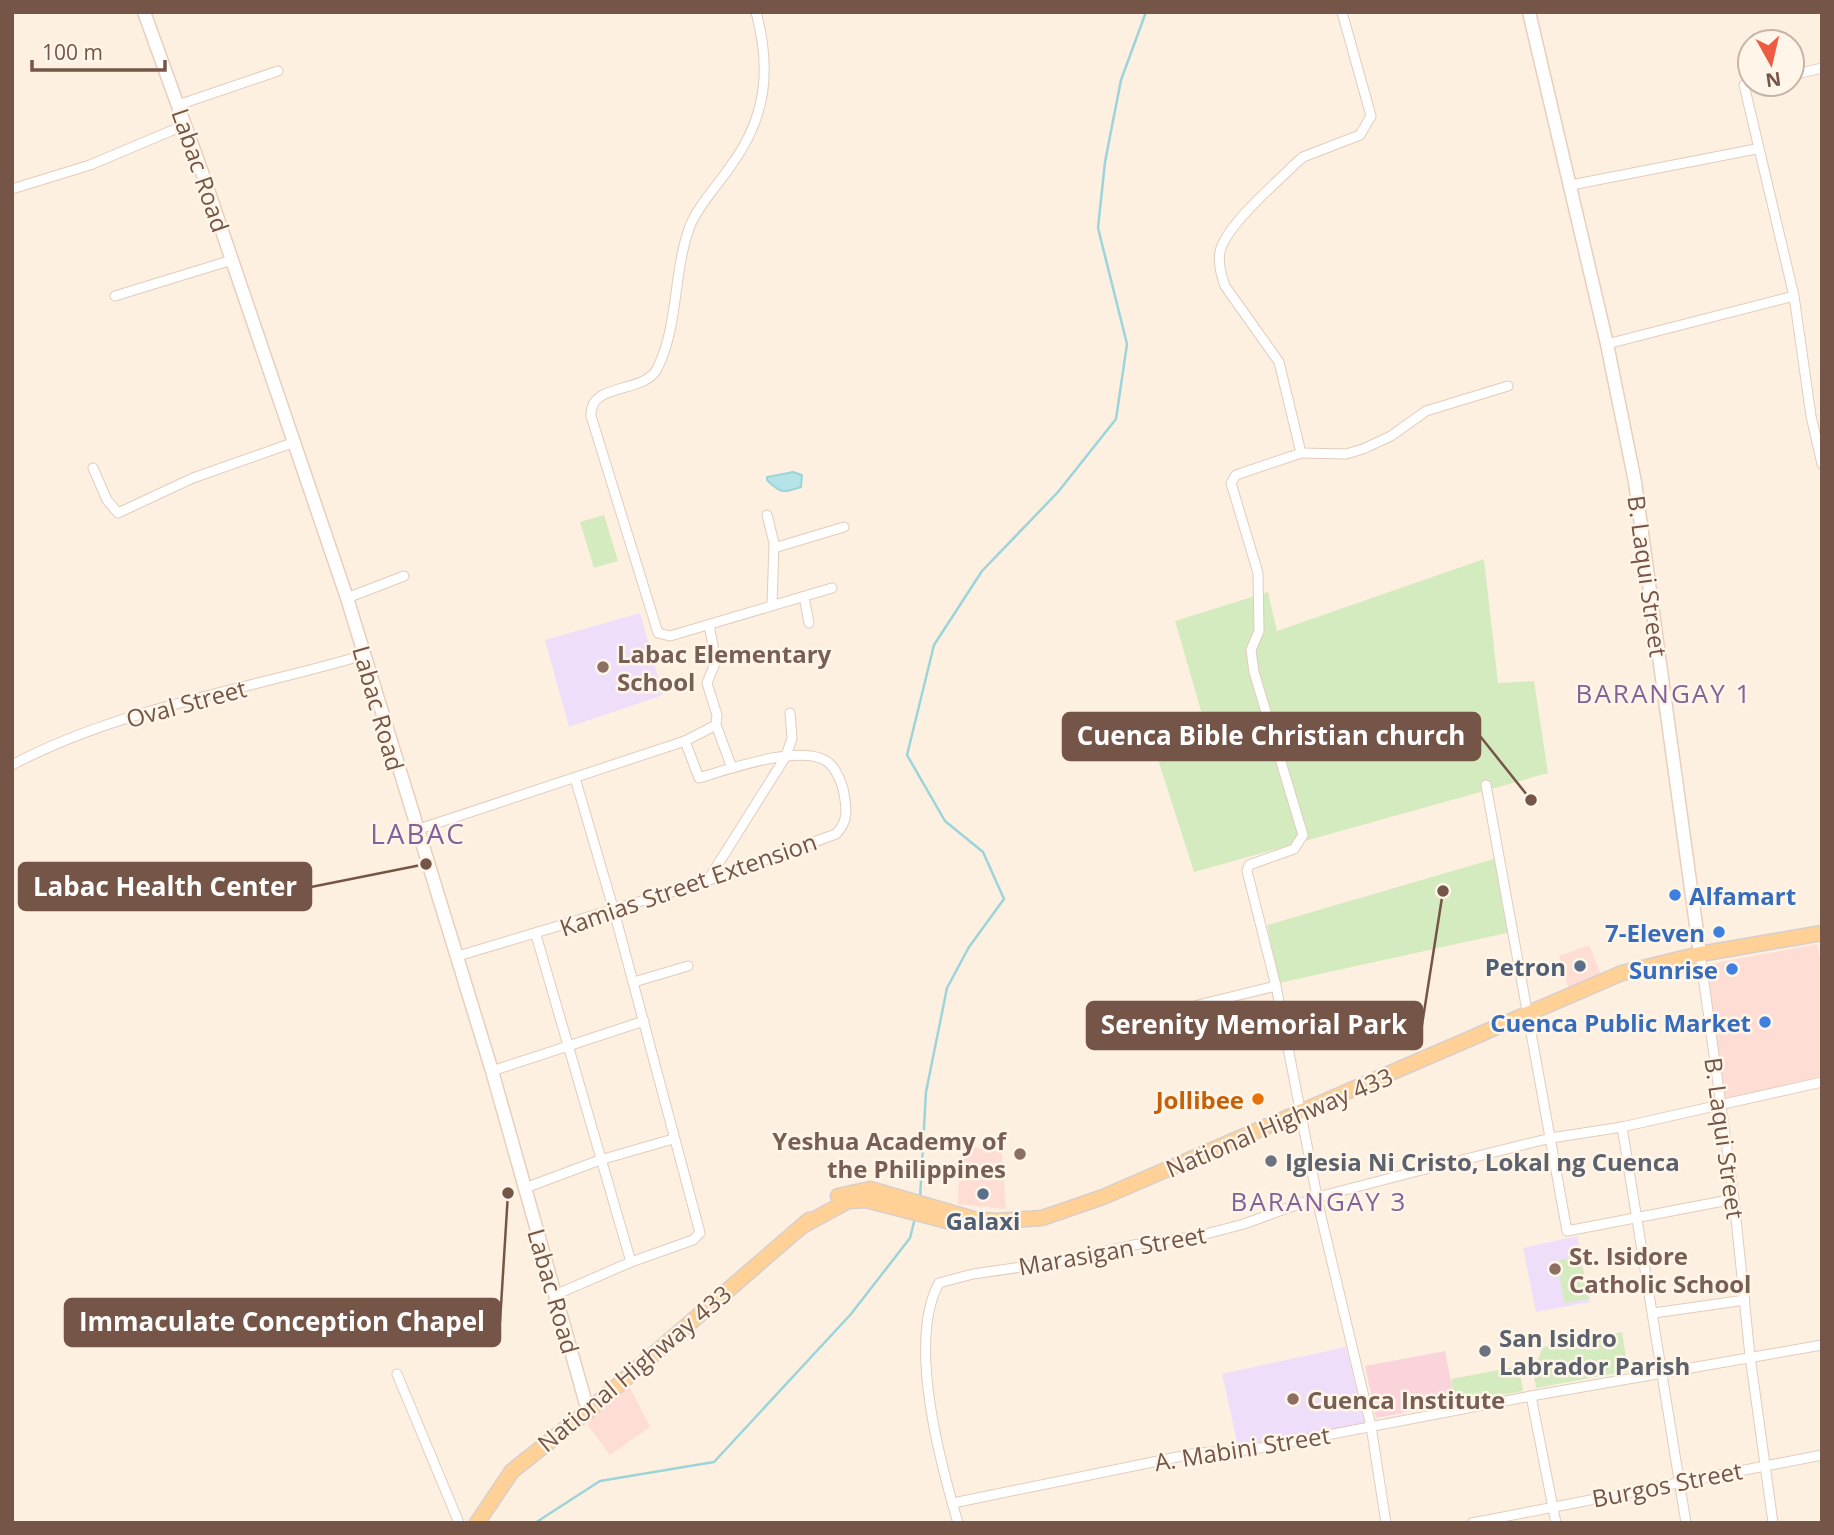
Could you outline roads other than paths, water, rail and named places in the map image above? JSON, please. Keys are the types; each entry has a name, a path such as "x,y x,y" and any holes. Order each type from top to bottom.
{"main road":[{"name":"National Highway 433","path":"477,1523 512,1471 588,1411 804,1225 848,1201 883,1198 955,1218 1019,1221 1072,1209 1622,973 1700,954 1822,933"}],"street":[{"name":"Labac Road","path":"144,12 347,598 416,830 458,956 588,1411"},
{"path":"756,12 766,62 764,95 752,133 691,223 668,340 659,365 646,381 606,393 591,406 611,485 658,633 670,636 832,589"},
{"path":"1301,453 1279,362 1225,286 1220,273 1221,249 1232,230 1303,157 1360,135 1367,127 1371,116 1342,12"},
{"name":"B. Laqui Street","path":"1529,12 1607,344 1635,482 1734,1199 1749,1356 1773,1523"},
{"path":"178,104 278,71"},
{"path":"1746,98 1756,149 1794,296 1811,416 1822,464"},
{"path":"12,189 90,165 185,125"},
{"path":"1571,186 1756,149"},
{"path":"115,296 232,260"},
{"path":"1607,344 1794,296"},
{"path":"1387,1523 1371,1426 1299,1113 1276,986 1247,871 1250,865 1294,849 1303,835 1254,672 1251,650 1259,631 1258,573 1231,483 1236,475 1301,453 1346,454 1363,449 1391,436 1426,411 1508,386"},
{"path":"93,468 107,500 118,513 193,478 295,442"},
{"path":"768,515 774,548 772,605"},
{"path":"774,548 844,527"},
{"path":"347,598 404,576"},
{"path":"804,597 809,624"},
{"path":"709,625 716,662 707,683 717,715 716,725 732,768"},
{"name":"Oval Street","path":"12,765 54,742 124,719 364,655"},
{"path":"708,880 786,756 792,738 790,713"},
{"path":"416,830 685,741 716,725"},
{"name":"Kamias Street Extension","path":"458,956 614,911 708,880 836,834 843,827 846,816 844,791 831,765 820,758 786,756 699,778 685,741"},
{"path":"555,1295 631,1262 693,1240 700,1233 673,1139 634,982 575,778"},
{"path":"1486,785 1567,1231 1734,1199"},
{"path":"536,934 631,1262"},
{"path":"634,982 688,966"},
{"path":"1136,1025 1198,1005 1276,986"},
{"path":"492,1071 644,1021"},
{"name":"Marasigan Street","path":"953,1503 944,1480 930,1400 927,1315 939,1283 973,1274 1198,1236 1244,1224 1318,1197 1551,1138 1622,1127 1822,1082"},
{"path":"1622,1127 1686,1523"},
{"path":"524,1188 600,1160 673,1139"},
{"path":"1654,1313 1745,1300"},
{"name":"A. Mabini Street","path":"953,1503 1198,1453 1249,1450 1749,1356 1822,1345"},
{"path":"397,1374 459,1523"},
{"path":"1531,1396 1556,1523"},
{"name":"Burgos Street","path":"1472,1523 1553,1505 1822,1455"},
{"path":"953,1503 958,1523"}],"water":[{"path":"793,472 802,475 801,487 783,491 767,480 767,477"}],"waterway":[{"path":"920,1199 926,1092 947,988 969,947 1004,899 983,852 945,821 907,755 934,645 982,571 1058,492 1116,419 1127,344 1098,228 1105,162 1121,80 1146,12"},
{"path":"535,1523 600,1481 714,1462 851,1314 910,1238 915,1218"}],"place":[{"name":"Labac Elementary School","path":"603,667"},
{"name":"Cuenca Bible Christian church","path":"1531,800"},
{"name":"Labac Health Center","path":"426,864"},
{"name":"Serenity Memorial Park","path":"1443,891"},
{"name":"Alfamart","path":"1675,895"},
{"name":"7-Eleven","path":"1719,932"},
{"name":"Petron","path":"1580,966"},
{"name":"Sunrise","path":"1732,969"},
{"name":"Cuenca Public Market","path":"1765,1022"},
{"name":"Jollibee","path":"1258,1099"},
{"name":"Yeshua Academy of the Philippines","path":"1020,1154"},
{"name":"Iglesia Ni Cristo, Lokal ng Cuenca","path":"1271,1161"},
{"name":"Immaculate Conception Chapel","path":"508,1193"},
{"name":"Galaxi","path":"983,1194"},
{"name":"St. Isidore Catholic School","path":"1555,1269"},
{"name":"San Isidro Labrador Parish","path":"1485,1351"},
{"name":"Cuenca Institute","path":"1293,1399"}],"district":[{"name":"BARANGAY 1","path":"1664,693"},
{"name":"LABAC","path":"418,833"},
{"name":"BARANGAY 3","path":"1319,1201"}]}
